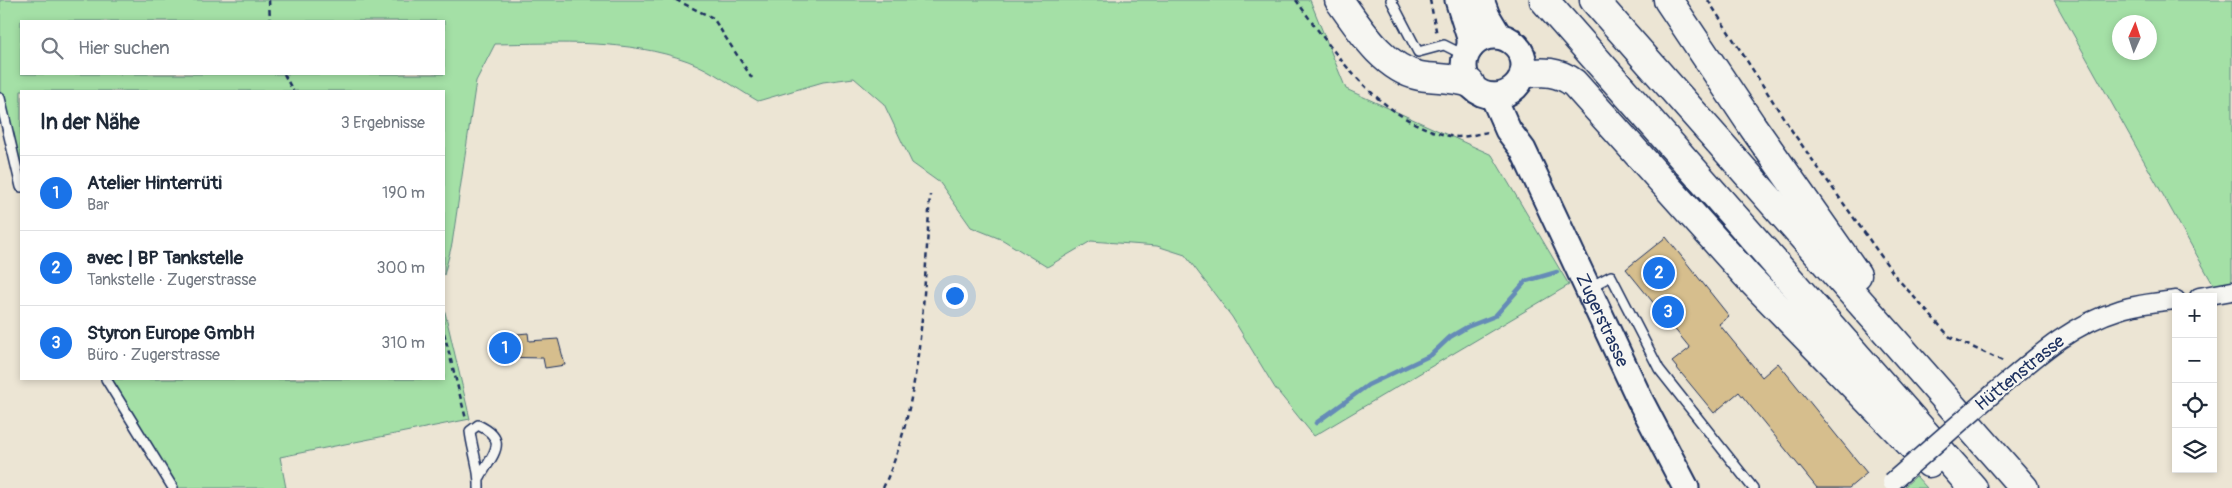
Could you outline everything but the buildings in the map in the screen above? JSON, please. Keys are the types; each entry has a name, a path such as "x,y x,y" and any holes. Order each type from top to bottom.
{"highway":[{"path":"1339,0 1369,38 1397,67 1420,76 1451,78 1499,86 1553,73 1561,74 1574,83 1748,277 1954,488"},
{"path":"1544,0 1973,488"},
{"path":"1594,0 2024,488"},
{"path":"1668,0 1753,127 1943,397"}],"main road":[{"name":"Zugerstrasse","path":"1458,0 1470,38 1464,66 1499,86"},
{"name":"Zugerstrasse","path":"1481,0 1487,16 1500,36 1509,39 1522,54 1499,86 1508,130 1523,150 1644,409 1686,488"},
{"path":"1468,52 1483,38 1500,36"}],"street":[{"path":"2217,294 2232,291"},
{"name":"Hüttenstrasse","path":"1889,485 2051,344 2094,319 2121,309 2172,301"}],"lane":[{"path":"1391,0 1418,52 1444,45 1468,52"},
{"path":"0,98 20,183"},
{"path":"1588,289 1611,276 1659,369 1753,488"},
{"path":"107,380 173,488"},
{"path":"480,477 497,448 497,440 489,430 478,425 470,431 472,449 480,477 480,488"}],"path":[{"path":"269,0 270,20"},
{"path":"676,0 714,18 752,78"},
{"path":"1708,0 1794,134 1896,277 1950,337 2021,369"},
{"path":"284,75 291,90"},
{"path":"883,488 893,468 908,408 922,321 930,195"},
{"path":"445,337 457,390 470,431"}],"green space":[{"path":"0,0 1310,0 1346,89 1492,155 1569,285 1314,436 1275,388 1232,317 1185,255 1157,246 1091,241 1047,267 1003,240 971,227 940,183 912,163 884,104 854,78 823,82 758,101 706,69 688,61 642,49 593,44 495,44 476,81 452,244 445,271 445,90 20,90 20,183 0,98"},
{"path":"2054,0 2232,0 2232,281 2214,286"},
{"path":"445,312 470,419 280,457 286,488 173,488 107,380 445,380"},
{"path":"1916,476 1927,488 1903,488"}],"waterway":[{"path":"1316,423 1368,385 1431,355 1450,337 1467,327 1495,316 1526,281 1557,272"}],"place":[{"name":"avec | BP Tankstelle","path":"1659,273"},
{"name":"Styron Europe GmbH","path":"1668,312"},
{"name":"Atelier Hinterrüti","path":"505,348"}]}
